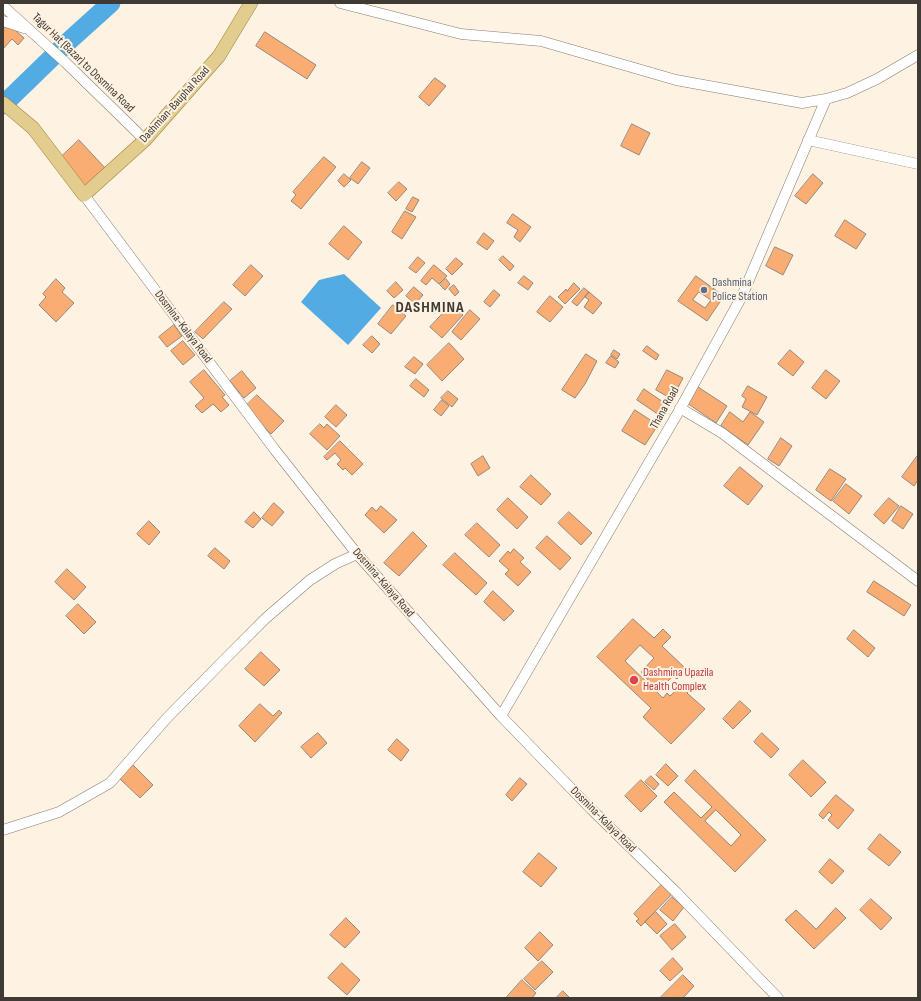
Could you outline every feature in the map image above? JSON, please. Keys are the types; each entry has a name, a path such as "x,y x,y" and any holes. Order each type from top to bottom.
{"main road":[{"name":"Dashmian-Bauphal Road","path":"84,195 145,140 219,56 251,3"},
{"name":"Dosmina-Kalaya Road","path":"3,103 33,128 84,195"}],"street":[{"path":"340,3 461,34 541,41 676,80 802,103 826,99 847,93 876,79 918,55"},
{"name":"Tagur Hat (Bazar) to Dosmina Road","path":"3,6 46,44 145,140"},
{"path":"3,21 31,31"},
{"name":"Thana Road","path":"501,716 680,408 742,296 826,99"},
{"path":"808,140 918,164"},
{"name":"Dosmina-Kalaya Road","path":"84,195 275,450 357,554 501,716 591,809 677,893 778,998"},
{"path":"680,408 722,433 918,581"},
{"path":"3,830 59,812 110,783 166,719 266,618 310,580 335,564 357,554"}],"water":[{"path":"344,274 381,308 348,345 301,302 319,280"}],"building":[{"path":"6,22 24,38 18,45 12,39 3,49 3,25"},
{"path":"265,32 316,65 307,79 256,46"},
{"path":"435,78 446,86 429,106 419,97"},
{"path":"632,124 650,133 639,155 621,146"},
{"path":"79,140 106,169 87,188 59,159"},
{"path":"324,157 336,167 301,209 291,201 296,195 293,192"},
{"path":"362,162 370,168 358,184 350,178"},
{"path":"344,174 351,180 344,187 338,181"},
{"path":"813,174 823,183 806,204 795,196"},
{"path":"399,182 407,189 396,201 388,193"},
{"path":"413,197 419,200 412,212 406,209"},
{"path":"405,211 416,217 402,239 392,232"},
{"path":"513,214 531,227 520,242 514,237 518,230 507,223"},
{"path":"845,220 866,234 856,249 835,236"},
{"path":"344,226 362,242 348,260 329,244"},
{"path":"484,233 494,241 487,250 477,243"},
{"path":"775,247 793,255 783,275 766,266"},
{"path":"503,256 514,266 510,271 499,260"},
{"path":"418,257 425,263 416,273 409,268"},
{"path":"456,258 463,264 452,275 446,269"},
{"path":"251,265 263,276 245,296 233,285"},
{"path":"434,265 447,276 439,284 432,278 426,285 421,281"},
{"path":"524,276 533,283 528,290 518,283"},
{"path":"696,276 724,296 707,321 678,301","holes":["699,292 711,300 705,308 693,300"]},
{"path":"56,279 65,288 62,292 74,303 56,322 39,305 46,297 43,294"},
{"path":"446,279 450,284 445,290 440,285"},
{"path":"396,282 403,290 394,298 387,291"},
{"path":"574,283 580,289 565,304 558,297 566,289 567,291"},
{"path":"454,285 459,292 455,296 449,289"},
{"path":"414,287 423,295 415,304 406,296"},
{"path":"584,288 589,292 577,306 572,302"},
{"path":"494,290 500,295 490,307 484,302"},
{"path":"589,292 602,303 593,314 584,307 589,300 585,297"},
{"path":"550,296 563,307 550,322 537,312"},
{"path":"224,302 232,309 203,339 195,332"},
{"path":"452,304 463,315 442,338 430,327"},
{"path":"393,305 406,316 391,334 378,324"},
{"path":"470,310 480,319 461,340 452,332"},
{"path":"174,325 182,336 167,347 159,337"},
{"path":"372,336 380,344 372,353 363,345"},
{"path":"183,341 195,355 183,365 171,351"},
{"path":"449,343 464,359 442,381 427,365"},
{"path":"647,346 659,355 656,360 643,351"},
{"path":"614,350 620,354 617,359 611,355"},
{"path":"790,350 804,362 793,376 778,364"},
{"path":"586,354 597,361 585,384 575,398 562,390"},
{"path":"611,356 619,362 615,368 606,363"},
{"path":"414,357 423,364 415,374 405,367"},
{"path":"204,370 225,395 222,397 229,405 221,412 213,404 202,413 195,406 204,398 190,382"},
{"path":"667,370 683,378 672,399 656,390"},
{"path":"826,370 840,381 826,399 812,388"},
{"path":"242,371 256,388 244,398 230,381"},
{"path":"416,379 429,390 424,397 410,386"},
{"path":"748,386 767,397 757,415 742,407 746,399 742,396"},
{"path":"698,387 727,406 716,423 687,403"},
{"path":"644,389 666,404 659,415 637,400"},
{"path":"448,391 458,399 452,407 441,398"},
{"path":"257,395 284,421 271,434 245,407"},
{"path":"442,400 449,406 441,416 434,410"},
{"path":"336,405 347,415 336,427 325,417"},
{"path":"635,410 658,425 645,445 622,431"},
{"path":"730,412 743,422 750,412 764,422 748,445 721,426"},
{"path":"320,424 324,428 327,424 340,436 327,450 310,434"},
{"path":"781,438 792,446 779,466 768,459"},
{"path":"340,441 363,464 352,475 345,468 343,470 337,464 341,460 335,453 327,460 324,457"},
{"path":"918,455 918,480 914,486 902,477"},
{"path":"483,456 490,468 478,476 471,464"},
{"path":"740,467 763,486 748,505 724,486"},
{"path":"830,469 846,479 831,501 816,490"},
{"path":"531,475 551,494 541,505 520,487"},
{"path":"846,484 862,496 849,514 833,501"},
{"path":"508,498 528,517 517,529 497,510"},
{"path":"889,498 899,506 884,524 874,515"},
{"path":"274,503 284,512 272,526 262,518"},
{"path":"381,506 397,520 384,533 365,515 372,507 376,511"},
{"path":"901,506 913,514 903,529 892,521"},
{"path":"254,512 261,519 253,528 245,522"},
{"path":"569,512 592,533 581,545 558,523"},
{"path":"149,521 160,532 149,545 137,534"},
{"path":"477,523 500,545 489,557 465,535"},
{"path":"413,532 427,546 399,576 384,563"},
{"path":"547,536 571,558 560,570 536,548"},
{"path":"215,548 230,561 224,569 208,556"},
{"path":"514,549 524,558 520,562 531,572 518,586 505,574 509,570 499,561 508,551 510,553"},
{"path":"455,553 487,583 476,595 443,565"},
{"path":"67,569 86,587 74,600 55,582"},
{"path":"874,581 911,605 904,616 867,592"},
{"path":"493,591 514,611 504,621 484,602"},
{"path":"78,604 96,622 84,634 66,616"},
{"path":"633,619 654,638 663,629 671,637 662,646 686,669 677,679 673,676 663,686 663,688 659,685 656,689 641,672 654,658 640,645 625,661 663,698 667,693 670,696 685,682 692,688 687,693 705,709 671,744 643,717 651,708 597,657"},
{"path":"854,630 875,648 868,657 847,639"},
{"path":"261,652 280,670 264,686 245,669"},
{"path":"740,701 751,711 733,729 723,719"},
{"path":"260,704 273,716 279,710 282,713 255,742 239,726"},
{"path":"318,733 327,743 311,758 301,747"},
{"path":"762,733 779,749 771,758 754,742"},
{"path":"397,739 409,750 401,761 388,750"},
{"path":"803,760 826,782 811,797 789,775"},
{"path":"132,764 153,785 140,798 119,778"},
{"path":"666,764 678,776 668,786 656,775"},
{"path":"695,770 766,840 735,872 664,802 674,792 701,818 712,807 685,781","holes":["716,810 741,835 731,846 705,821"]},
{"path":"651,776 659,784 654,790 645,782"},
{"path":"520,778 527,784 512,801 506,795"},
{"path":"641,780 657,796 641,812 625,796"},
{"path":"836,795 854,810 838,829 828,820 832,815 829,812 823,819 819,815"},
{"path":"880,834 901,852 889,866 868,849"},
{"path":"539,853 557,868 541,887 523,872"},
{"path":"830,859 844,871 832,884 819,872"},
{"path":"663,883 673,893 641,926 636,921 639,919 634,914"},
{"path":"672,897 684,907 673,921 660,910"},
{"path":"871,899 892,918 881,930 860,910"},
{"path":"836,908 846,918 814,949 785,920 796,910 816,929"},
{"path":"656,912 667,924 657,934 645,922"},
{"path":"346,918 360,932 345,948 330,935"},
{"path":"675,924 686,937 672,950 660,936"},
{"path":"540,932 553,945 538,961 525,948"},
{"path":"673,958 683,969 670,981 660,971"},
{"path":"542,961 553,972 535,990 524,979"},
{"path":"342,963 360,980 347,995 328,978"},
{"path":"683,975 694,986 683,998 660,998"},
{"path":"522,980 536,993 532,998 506,998"},
{"path":"563,991 570,998 556,998"}],"waterway":[{"path":"3,105 70,40 111,3"}],"place":[{"name":"Dashmina Police Station","path":"704,290"},
{"name":"Dashmina Upazila Health Complex","path":"634,680"}],"district":[{"name":"DASHMINA","path":"430,308"}]}
